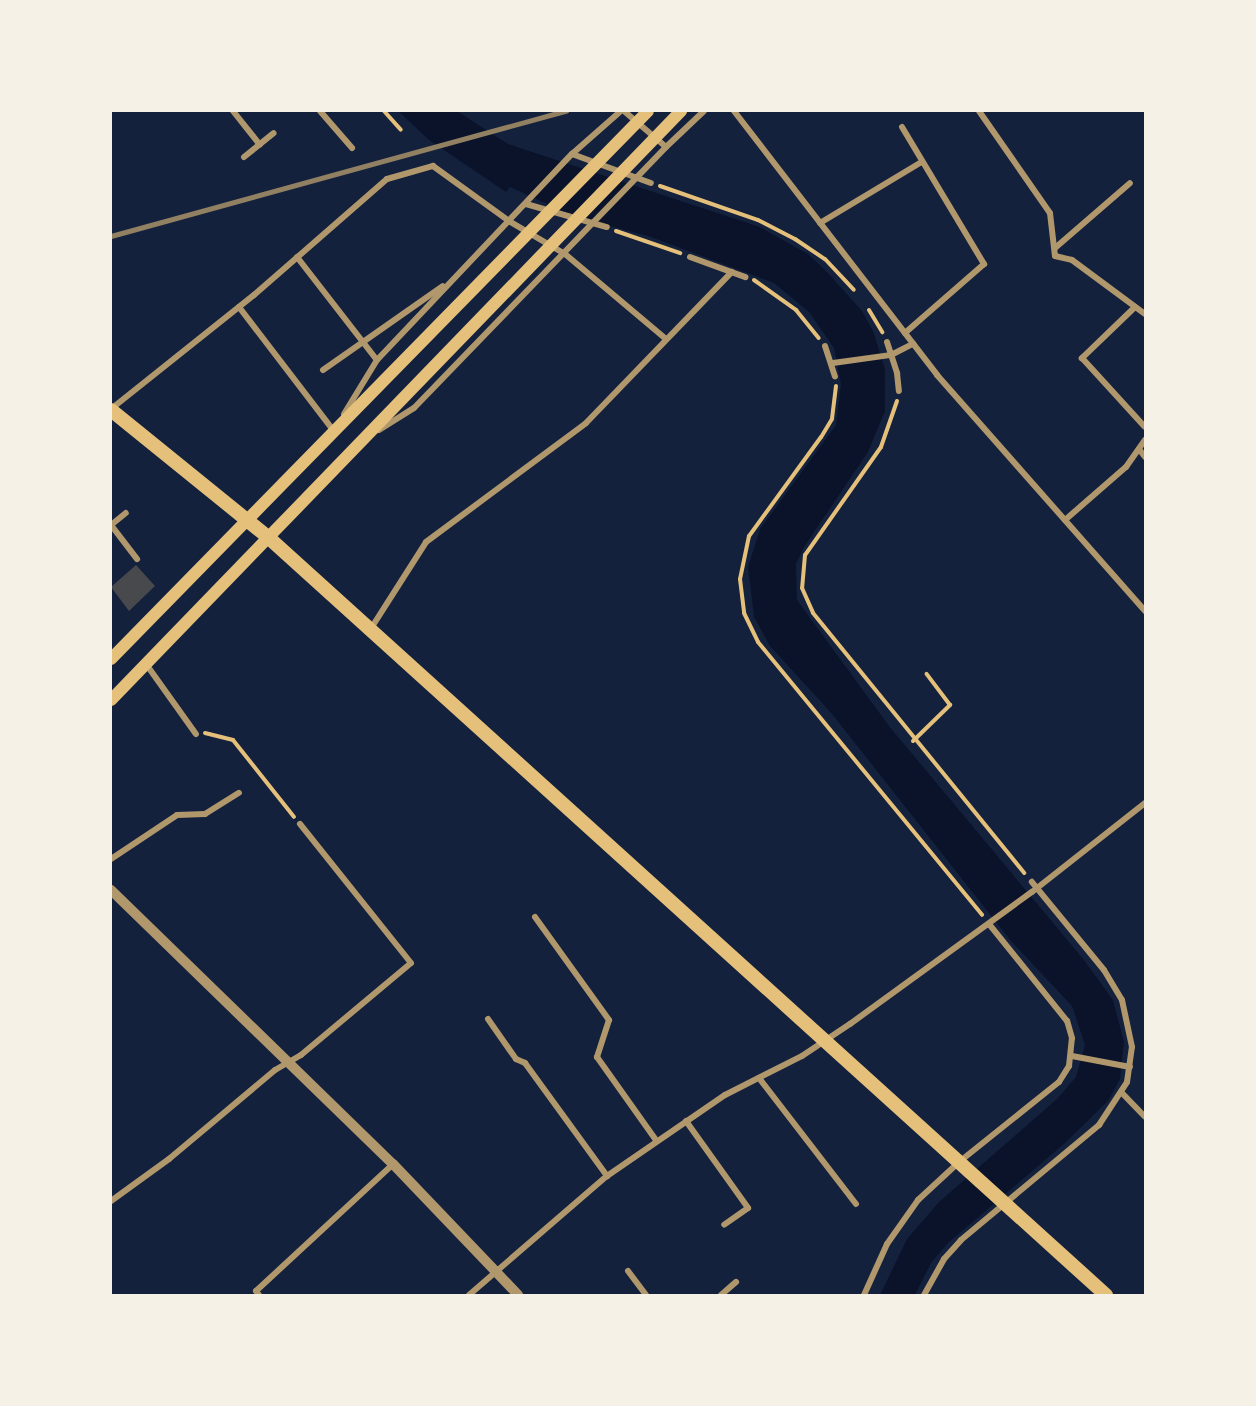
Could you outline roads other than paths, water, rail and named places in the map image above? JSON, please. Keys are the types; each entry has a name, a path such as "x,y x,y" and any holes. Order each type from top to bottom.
{"main road":[{"path":"111,658 648,111"},
{"path":"111,700 681,111"},
{"path":"111,410 247,518 1106,1295"}],"street":[{"path":"233,111 260,144"},
{"path":"320,111 352,148"},
{"path":"239,307 332,432 377,360 572,154 623,111 666,147"},
{"path":"367,437 414,408 666,147 705,111"},
{"path":"734,111 913,344 1145,611"},
{"path":"979,111 1050,213 1055,256 1071,260 1145,314"},
{"path":"902,127 920,163 984,264 905,333"},
{"path":"244,157 274,133"},
{"path":"572,154 651,183"},
{"path":"820,223 920,163"},
{"path":"111,410 239,307 387,179 432,166 509,221 565,254 666,339"},
{"path":"1055,248 1130,183"},
{"path":"526,204 607,227"},
{"path":"297,257 377,360"},
{"path":"690,257 745,277"},
{"path":"370,630 426,542 586,423 732,272"},
{"path":"323,370 454,279"},
{"path":"1135,307 1082,358 1145,427"},
{"path":"887,342 899,392"},
{"path":"837,363 889,355 913,344"},
{"path":"825,346 837,363 835,376"},
{"path":"1065,520 1125,467 1145,440"},
{"path":"1139,448 1145,457"},
{"path":"126,513 111,525 136,559"},
{"path":"146,664 196,734"},
{"path":"111,859 177,815 205,814 239,793"},
{"path":"469,1295 607,1176 656,1140 825,1040 991,923 1145,803"},
{"path":"111,1201 411,963 300,824"},
{"path":"924,1295 944,1259 961,1240 1002,1202 1099,1125 1122,1093 1131,1031 1122,1000 1104,970 1035,890 1032,882"},
{"path":"111,890 393,1164 518,1295"},
{"path":"535,917 609,1020 597,1057 656,1140"},
{"path":"864,1295 886,1244 909,1211 1059,1082 1075,1056 1070,1030 1060,1011 991,923"},
{"path":"488,1019 516,1059 525,1063 607,1176"},
{"path":"1075,1056 1127,1067"},
{"path":"759,1078 855,1204"},
{"path":"1122,1093 1145,1117"},
{"path":"686,1121 748,1208 723,1225"},
{"path":"259,1295 256,1291 393,1164"},
{"path":"628,1271 646,1295"},
{"path":"721,1295 736,1282"}],"water":[{"path":"398,111 457,111 508,144 760,227 808,254 862,311 873,331 885,369 885,411 868,452 804,547 796,564 797,600 889,726 1084,960 1113,1000 1124,1042 1120,1079 1108,1101 1065,1143 948,1243 931,1263 915,1295 880,1295 907,1239 939,1202 1058,1098 1076,1077 1085,1045 1072,1006 1011,941 832,714 770,646 754,617 748,567 760,529 836,425 841,384 834,348 809,312 774,283 651,237 573,216 510,187 506,192 429,140"}],"railway":[{"path":"111,236 566,111"}]}
